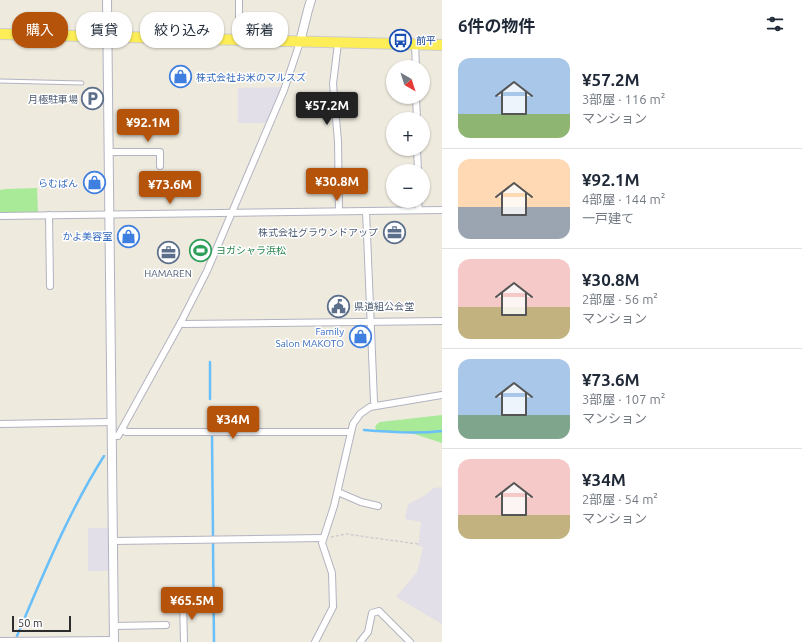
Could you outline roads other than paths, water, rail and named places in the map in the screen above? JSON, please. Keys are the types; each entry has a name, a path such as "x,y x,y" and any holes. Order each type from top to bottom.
{"main road":[{"path":"0,34 76,35"},
{"path":"132,37 232,40"},
{"path":"288,42 442,45"}],"street":[{"path":"107,0 107,12"},
{"path":"239,0 239,12"},
{"path":"112,436 118,436 181,322 207,271 284,90 300,42 311,0"},
{"path":"338,43 333,84 338,141 339,211"},
{"path":"415,44 416,60"},
{"path":"0,642 114,641 107,48"},
{"path":"109,152 160,152 160,166"},
{"path":"0,216 442,210"},
{"path":"366,211 376,405"},
{"path":"49,215 50,286"},
{"path":"181,322 183,324 442,321"},
{"path":"315,642 333,607 332,572 322,543 338,492 353,424 360,414 376,405 442,395"},
{"path":"0,424 112,422"},
{"path":"122,429 126,432 351,432"},
{"path":"338,492 361,502 378,506"},
{"path":"113,541 323,538"},
{"path":"183,600 184,642"},
{"path":"360,642 368,632 372,613 379,611 410,642"},
{"path":"114,626 166,625"}],"lane":[{"path":"0,81 82,83"}],"waterway":[{"path":"210,362 210,399"},
{"path":"364,430 413,433 442,431"},
{"path":"212,436 213,536"},
{"path":"17,636 46,567 79,500 104,456"},
{"path":"213,543 214,642"}],"place":[{"name":"前平","path":"401,40"},
{"name":"株式会社お米のマルスズ","path":"180,77"},
{"name":"月極駐車場","path":"93,99"},
{"name":"らむぱん","path":"94,183"},
{"name":"株式会社グラウンドアップ","path":"394,232"},
{"name":"かよ美容室","path":"128,236"},
{"name":"ヨガシャラ浜松","path":"201,250"},
{"name":"HAMAREN","path":"168,253"},
{"name":"県道組公会堂","path":"338,306"},
{"name":"Family Salon MAKOTO","path":"360,337"}]}
